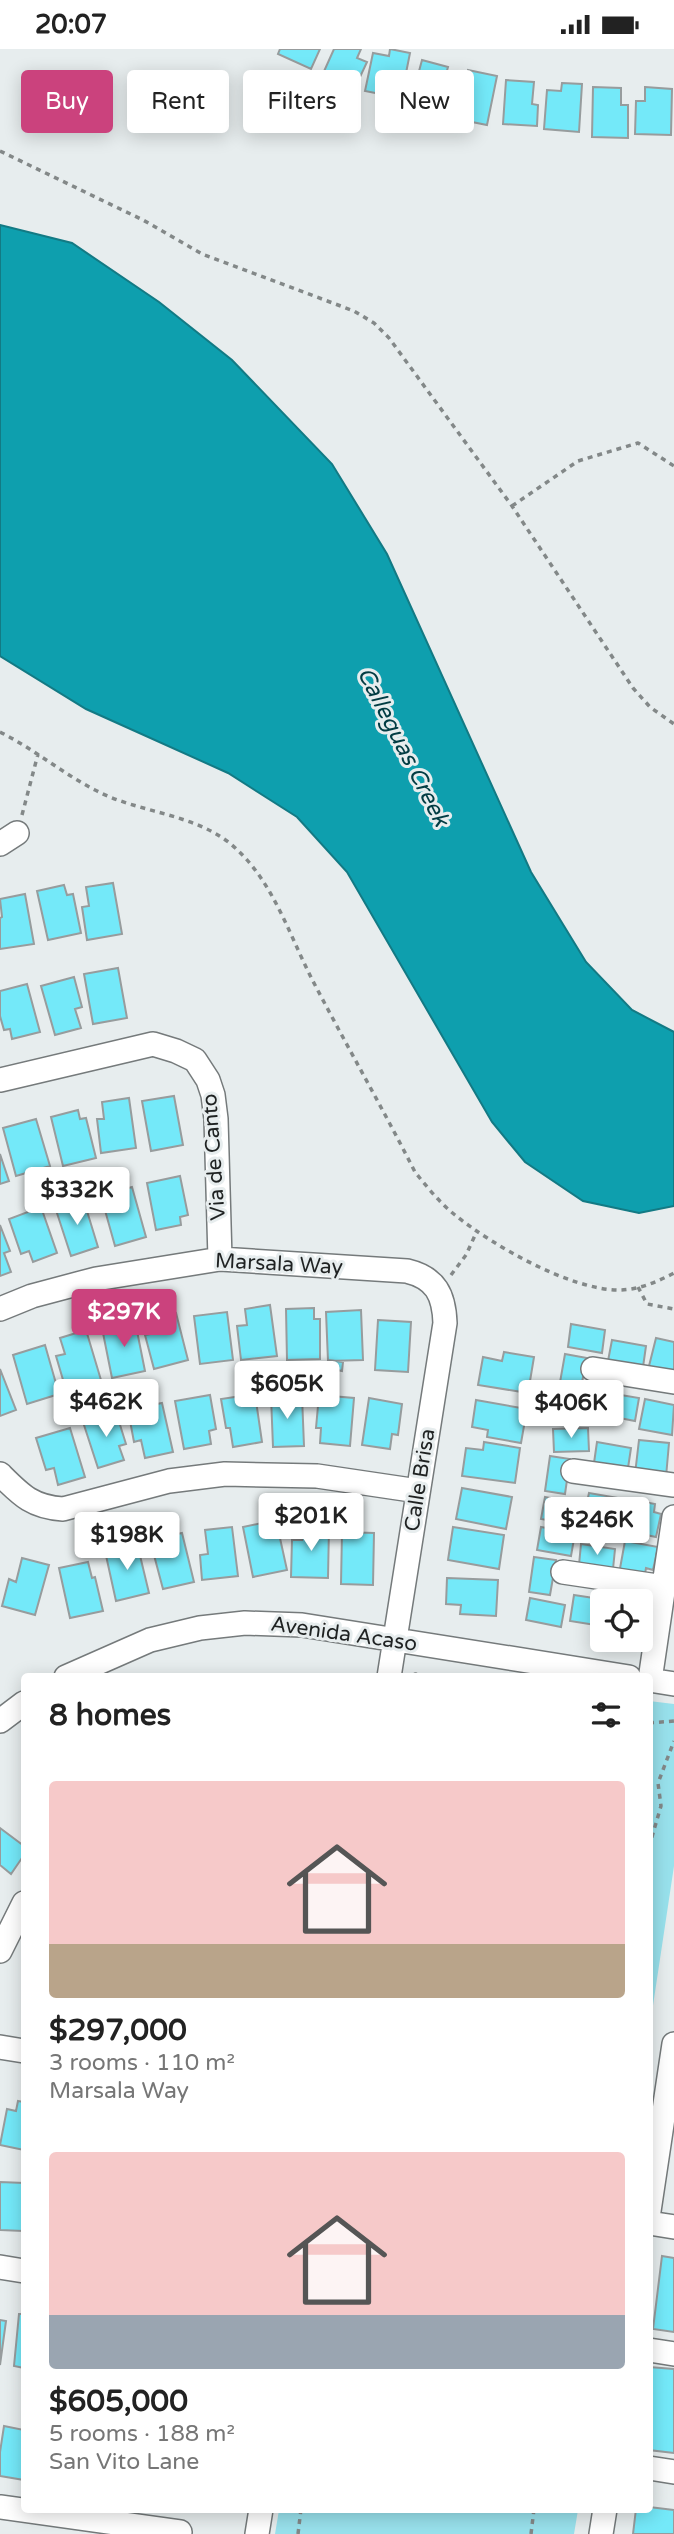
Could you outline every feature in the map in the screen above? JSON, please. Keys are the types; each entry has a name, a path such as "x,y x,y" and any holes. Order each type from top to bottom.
{"street":[{"name":"Via de Canto","path":"0,1080 153,1044 195,1060 208,1080 213,1095 220,1259"},
{"name":"Marsala Way","path":"0,1309 32,1296 96,1279 220,1259 407,1271 420,1274 434,1285"},
{"name":"Calle Brisa","path":"390,1673 445,1323 444,1303 434,1285"},
{"path":"593,1369 674,1382"},
{"path":"573,1471 674,1485"},
{"path":"0,1474 29,1501 45,1508 63,1509 169,1481 225,1474 317,1476 418,1491"},
{"path":"651,1673 674,1517"},
{"path":"563,1571 664,1587"},
{"name":"Avenida Acaso","path":"75,1673 150,1640 200,1628 245,1623 302,1625 603,1673"},
{"path":"653,1680 674,1684"},
{"path":"0,1721 21,1705"},
{"path":"0,1951 21,1909"},
{"path":"653,2184 674,2043"},
{"path":"0,2047 21,2050"},
{"path":"653,2224 674,2227"},
{"path":"0,2267 21,2270"},
{"path":"653,2351 674,2354"},
{"path":"653,2469 674,2472"},
{"path":"0,2507 21,2510"},
{"path":"43,2513 180,2532"},
{"path":"257,2534 260,2513"},
{"path":"601,2534 604,2513"}],"path":[{"path":"0,151 144,220 202,254 354,310 374,323 389,338 512,506 633,688 650,707 674,724"},
{"path":"512,506 578,461 638,443 674,466"},
{"path":"0,732 96,791 198,825 230,844 253,866 278,906 314,984 415,1172 432,1194 453,1214 477,1231 547,1270 591,1287 620,1290 638,1287 674,1273"},
{"path":"8,839 38,754"},
{"path":"434,1285 452,1274 466,1255 477,1231"},
{"path":"638,1287 647,1304 674,1309"},
{"path":"653,1723 674,1721"},
{"path":"653,1833 661,1806 658,1783 674,1741"},
{"path":"298,2534 301,2513"},
{"path":"531,2534 534,2513"}],"shaded area":[{"path":"653,1701 674,1704 674,1866 653,2005"},
{"path":"278,2513 578,2513 574,2534 275,2534"}],"water":[{"name":"Calleguas Creek","path":"0,225 72,243 159,302 232,360 332,464 387,554 531,872 586,962 632,1010 674,1032 674,1206 639,1213 583,1201 525,1162 492,1122 347,872 297,817 228,773 86,709 0,656"}],"building":[{"path":"280,49 320,49 311,69 278,54"},
{"path":"334,49 361,49 357,58 367,62 361,75 361,70 325,70"},
{"path":"390,49 410,53 407,70 375,70 375,93 365,91 373,53 389,56"},
{"path":"422,60 448,67 447,70 419,70"},
{"path":"474,71 497,76 487,125 474,122"},
{"path":"506,80 534,82 532,104 538,105 537,126 503,124"},
{"path":"562,83 582,84 579,132 544,129 547,90 561,91"},
{"path":"593,87 621,88 621,105 628,105 628,138 592,137"},
{"path":"645,87 672,89 671,135 635,134 636,101 645,101"},
{"path":"113,883 122,934 87,940 82,907 89,906 86,887"},
{"path":"64,885 67,895 73,894 81,933 48,940 37,891"},
{"path":"25,894 34,944 0,949 0,899"},
{"path":"118,968 127,1018 93,1024 84,974"},
{"path":"74,977 82,1007 75,1009 81,1028 55,1035 41,986"},
{"path":"27,984 40,1032 12,1039 10,1029 4,1030 0,1016 0,991"},
{"path":"174,1096 183,1145 151,1151 142,1101"},
{"path":"129,1098 136,1148 101,1153 97,1119 104,1119 102,1102"},
{"path":"78,1110 80,1119 86,1118 96,1158 63,1166 51,1117"},
{"path":"36,1119 50,1166 16,1176 3,1128"},
{"path":"0,1154 9,1181 0,1184"},
{"path":"180,1176 188,1215 180,1217 181,1225 156,1230 147,1183"},
{"path":"132,1187 146,1237 115,1246 101,1196"},
{"path":"83,1198 98,1247 71,1256 55,1207"},
{"path":"41,1207 57,1253 33,1262 29,1251 21,1254 9,1219"},
{"path":"0,1225 10,1251 4,1253 11,1272 0,1276"},
{"path":"270,1305 277,1356 241,1360 237,1326 247,1325 245,1309"},
{"path":"314,1308 314,1319 320,1319 320,1359 287,1360 286,1309"},
{"path":"361,1310 363,1360 328,1361 326,1312"},
{"path":"227,1312 233,1360 200,1364 194,1316"},
{"path":"176,1313 188,1360 154,1369 145,1335 156,1333 152,1319"},
{"path":"378,1320 411,1322 408,1372 375,1370"},
{"path":"135,1321 145,1371 112,1378 102,1328"},
{"path":"571,1324 605,1330 602,1353 568,1347"},
{"path":"86,1330 101,1380 66,1390 56,1356 65,1354 60,1338"},
{"path":"656,1338 674,1342 674,1376 648,1370"},
{"path":"612,1340 646,1346 643,1367 608,1361"},
{"path":"45,1345 59,1394 27,1404 13,1355"},
{"path":"504,1352 534,1357 528,1393 478,1385 483,1357 502,1361"},
{"path":"565,1354 587,1358 580,1392 559,1388"},
{"path":"328,1360 343,1362 342,1371 327,1368"},
{"path":"0,1369 16,1410 0,1416"},
{"path":"603,1392 639,1398 635,1421 599,1414"},
{"path":"255,1394 262,1442 233,1447 230,1428 226,1428 221,1399"},
{"path":"210,1395 216,1429 209,1431 211,1444 184,1449 175,1401"},
{"path":"319,1395 354,1398 350,1446 320,1443 321,1428 316,1428"},
{"path":"271,1396 302,1396 304,1446 273,1447"},
{"path":"560,1397 594,1401 592,1423 557,1418"},
{"path":"369,1398 402,1404 398,1435 392,1434 390,1449 362,1445"},
{"path":"645,1399 674,1405 672,1435 639,1429"},
{"path":"476,1400 527,1409 521,1443 487,1437 488,1430 472,1427"},
{"path":"162,1403 173,1452 145,1458 141,1440 134,1442 128,1410"},
{"path":"116,1412 126,1444 119,1446 124,1460 98,1468 83,1422"},
{"path":"70,1428 85,1477 58,1485 54,1468 46,1470 36,1438"},
{"path":"588,1428 589,1451 554,1452 553,1429"},
{"path":"639,1440 669,1443 666,1477 635,1474"},
{"path":"484,1442 520,1448 515,1483 462,1476 466,1448 483,1450"},
{"path":"597,1442 631,1448 628,1468 594,1463"},
{"path":"550,1456 570,1459 565,1494 545,1491"},
{"path":"462,1488 512,1497 506,1529 456,1519"},
{"path":"589,1493 624,1499 619,1522 584,1516"},
{"path":"545,1497 580,1504 576,1525 541,1519"},
{"path":"629,1499 655,1504 654,1512 661,1514 656,1537 627,1531 630,1517 626,1516"},
{"path":"276,1520 287,1570 253,1577 243,1527"},
{"path":"302,1526 329,1527 328,1578 291,1577 292,1540 302,1540"},
{"path":"232,1527 238,1576 202,1580 200,1555 208,1554 205,1530"},
{"path":"453,1527 504,1535 499,1569 448,1560"},
{"path":"541,1527 575,1533 571,1556 537,1550"},
{"path":"342,1532 374,1533 373,1585 341,1584"},
{"path":"182,1533 194,1582 163,1589 150,1540"},
{"path":"625,1541 658,1547 653,1570 646,1568 644,1579 619,1574"},
{"path":"137,1543 149,1593 116,1601 105,1551"},
{"path":"581,1544 615,1549 613,1569 579,1565"},
{"path":"534,1557 556,1560 550,1595 529,1592"},
{"path":"22,1558 49,1565 35,1615 2,1606 9,1579 16,1582"},
{"path":"88,1562 92,1578 95,1577 103,1611 70,1618 59,1568"},
{"path":"447,1578 498,1580 496,1616 460,1614 461,1605 446,1604"},
{"path":"574,1595 590,1597 590,1624 570,1621"},
{"path":"530,1598 565,1605 561,1627 526,1620"},
{"path":"0,1828 21,1844 21,1859 11,1874 0,1865"},
{"path":"18,2101 21,2102 21,2149 0,2145 7,2109 16,2111"},
{"path":"0,2182 21,2183 21,2231 0,2230"},
{"path":"662,2256 674,2258 674,2332 653,2329"},
{"path":"19,2314 21,2314 21,2367 14,2366"},
{"path":"0,2320 6,2321 0,2365"},
{"path":"653,2367 674,2369 674,2453 653,2450"},
{"path":"4,2426 21,2429 21,2480 0,2476"},
{"path":"653,2507 674,2510 674,2534 633,2534 636,2513 653,2513"}]}
